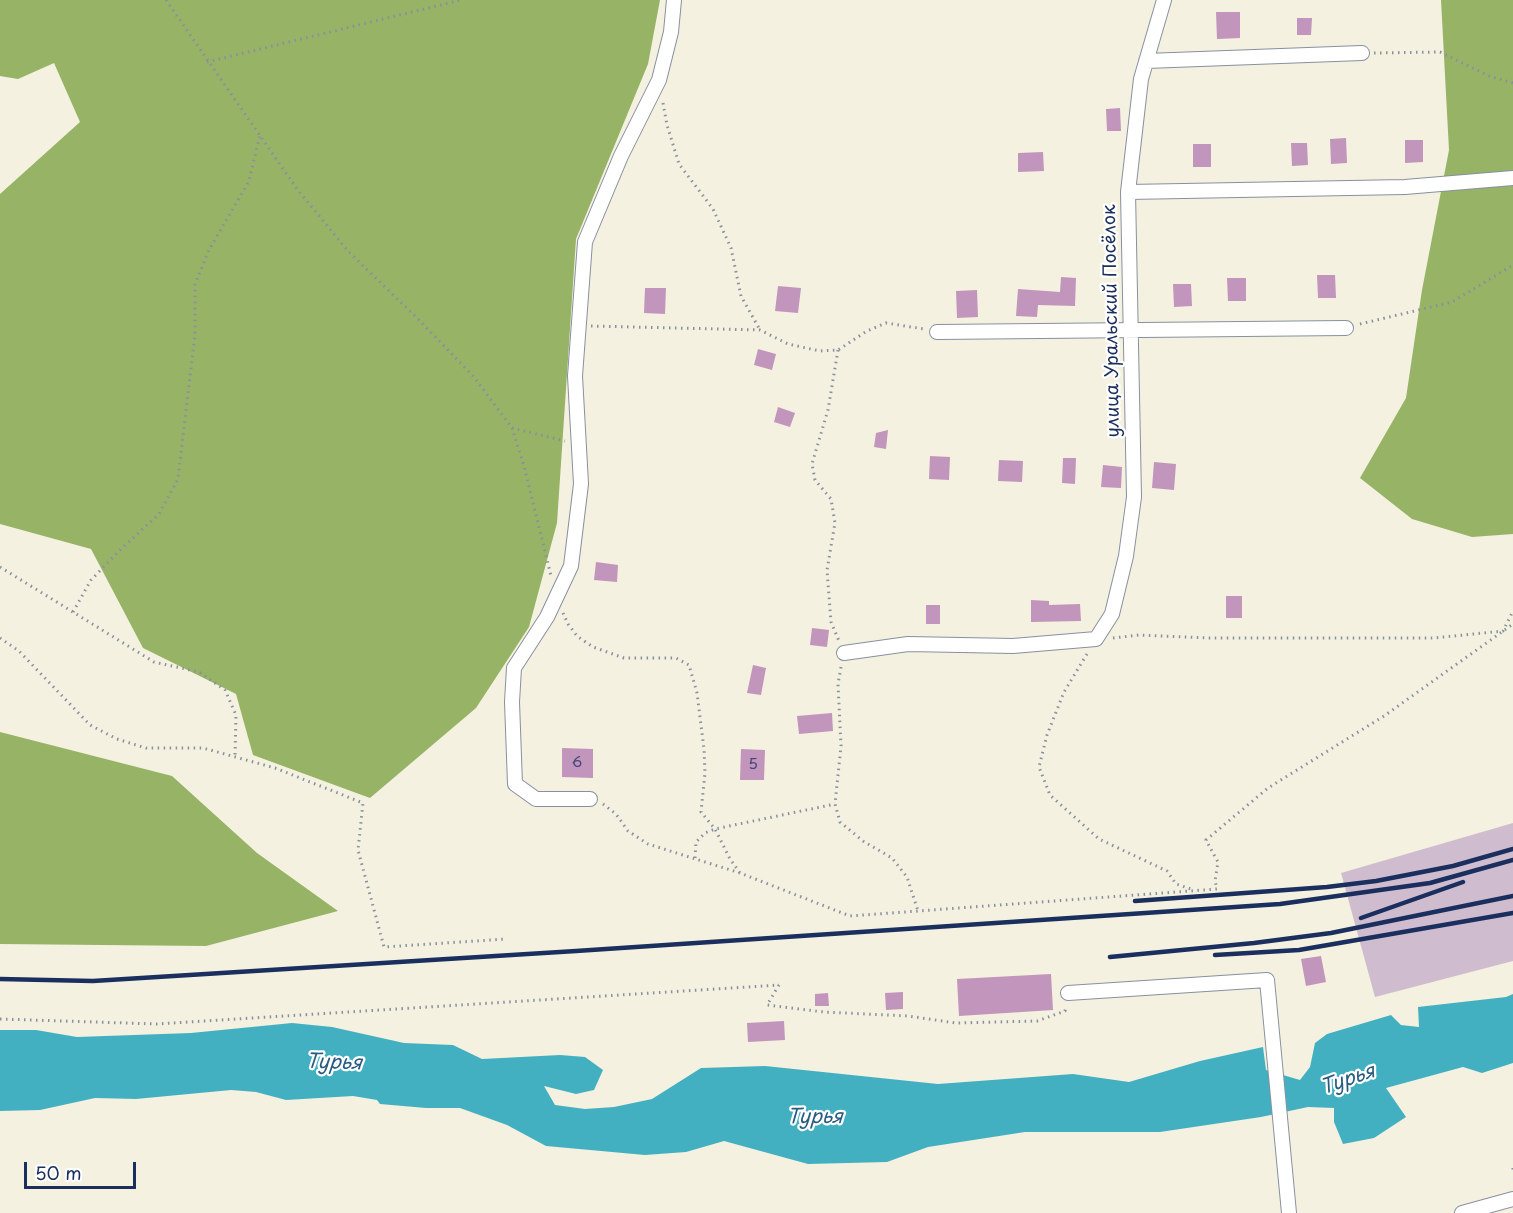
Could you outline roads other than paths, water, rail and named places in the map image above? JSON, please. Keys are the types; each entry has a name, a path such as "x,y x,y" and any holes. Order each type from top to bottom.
{"street":[{"path":"590,799 536,799 515,784 512,702 514,668 547,617 572,566 581,484 575,376 585,242 621,156 660,80 671,32 674,0"},
{"name":"улица Уральский Посёлок","path":"844,653 908,644 1013,646 1096,639 1112,614 1126,556 1134,497 1128,192 1140,79 1164,0"},
{"path":"1146,61 1362,53"},
{"path":"1128,192 1405,187 1513,178"},
{"path":"937,332 1346,327"},
{"path":"1068,993 1267,980 1289,1213"},
{"path":"1462,1213 1513,1198"}],"water":[{"name":"Турья","path":"1513,994 1513,1063 1482,1073 1463,1067 1386,1088 1406,1117 1374,1138 1343,1144 1334,1122 1334,1108 1308,1107 1261,1117 1160,1132 1025,1132 928,1147 887,1162 808,1164 724,1141 686,1152 645,1155 546,1146 507,1125 460,1108 380,1104 377,1100 353,1096 286,1100 256,1092 231,1090 136,1099 95,1098 40,1110 0,1111 0,1030 36,1030 77,1037 191,1033 292,1023 332,1027 404,1043 453,1045 482,1059 560,1055 585,1057 603,1070 594,1090 576,1094 544,1086 555,1105 585,1109 614,1107 652,1099 701,1068 765,1066 938,1084 1073,1074 1129,1082 1200,1061 1263,1047 1266,1070 1300,1080 1310,1067 1315,1043 1327,1034 1391,1015 1401,1025 1419,1027 1418,1007 1506,997"}],"railway":[{"path":"1135,901 1327,887 1376,881 1453,866 1513,849"},
{"path":"0,979 93,981 1280,904 1430,883 1513,860"},
{"path":"1361,918 1463,882"},
{"path":"1110,957 1331,933 1513,896"},
{"path":"1215,955 1299,950 1513,913"}]}
